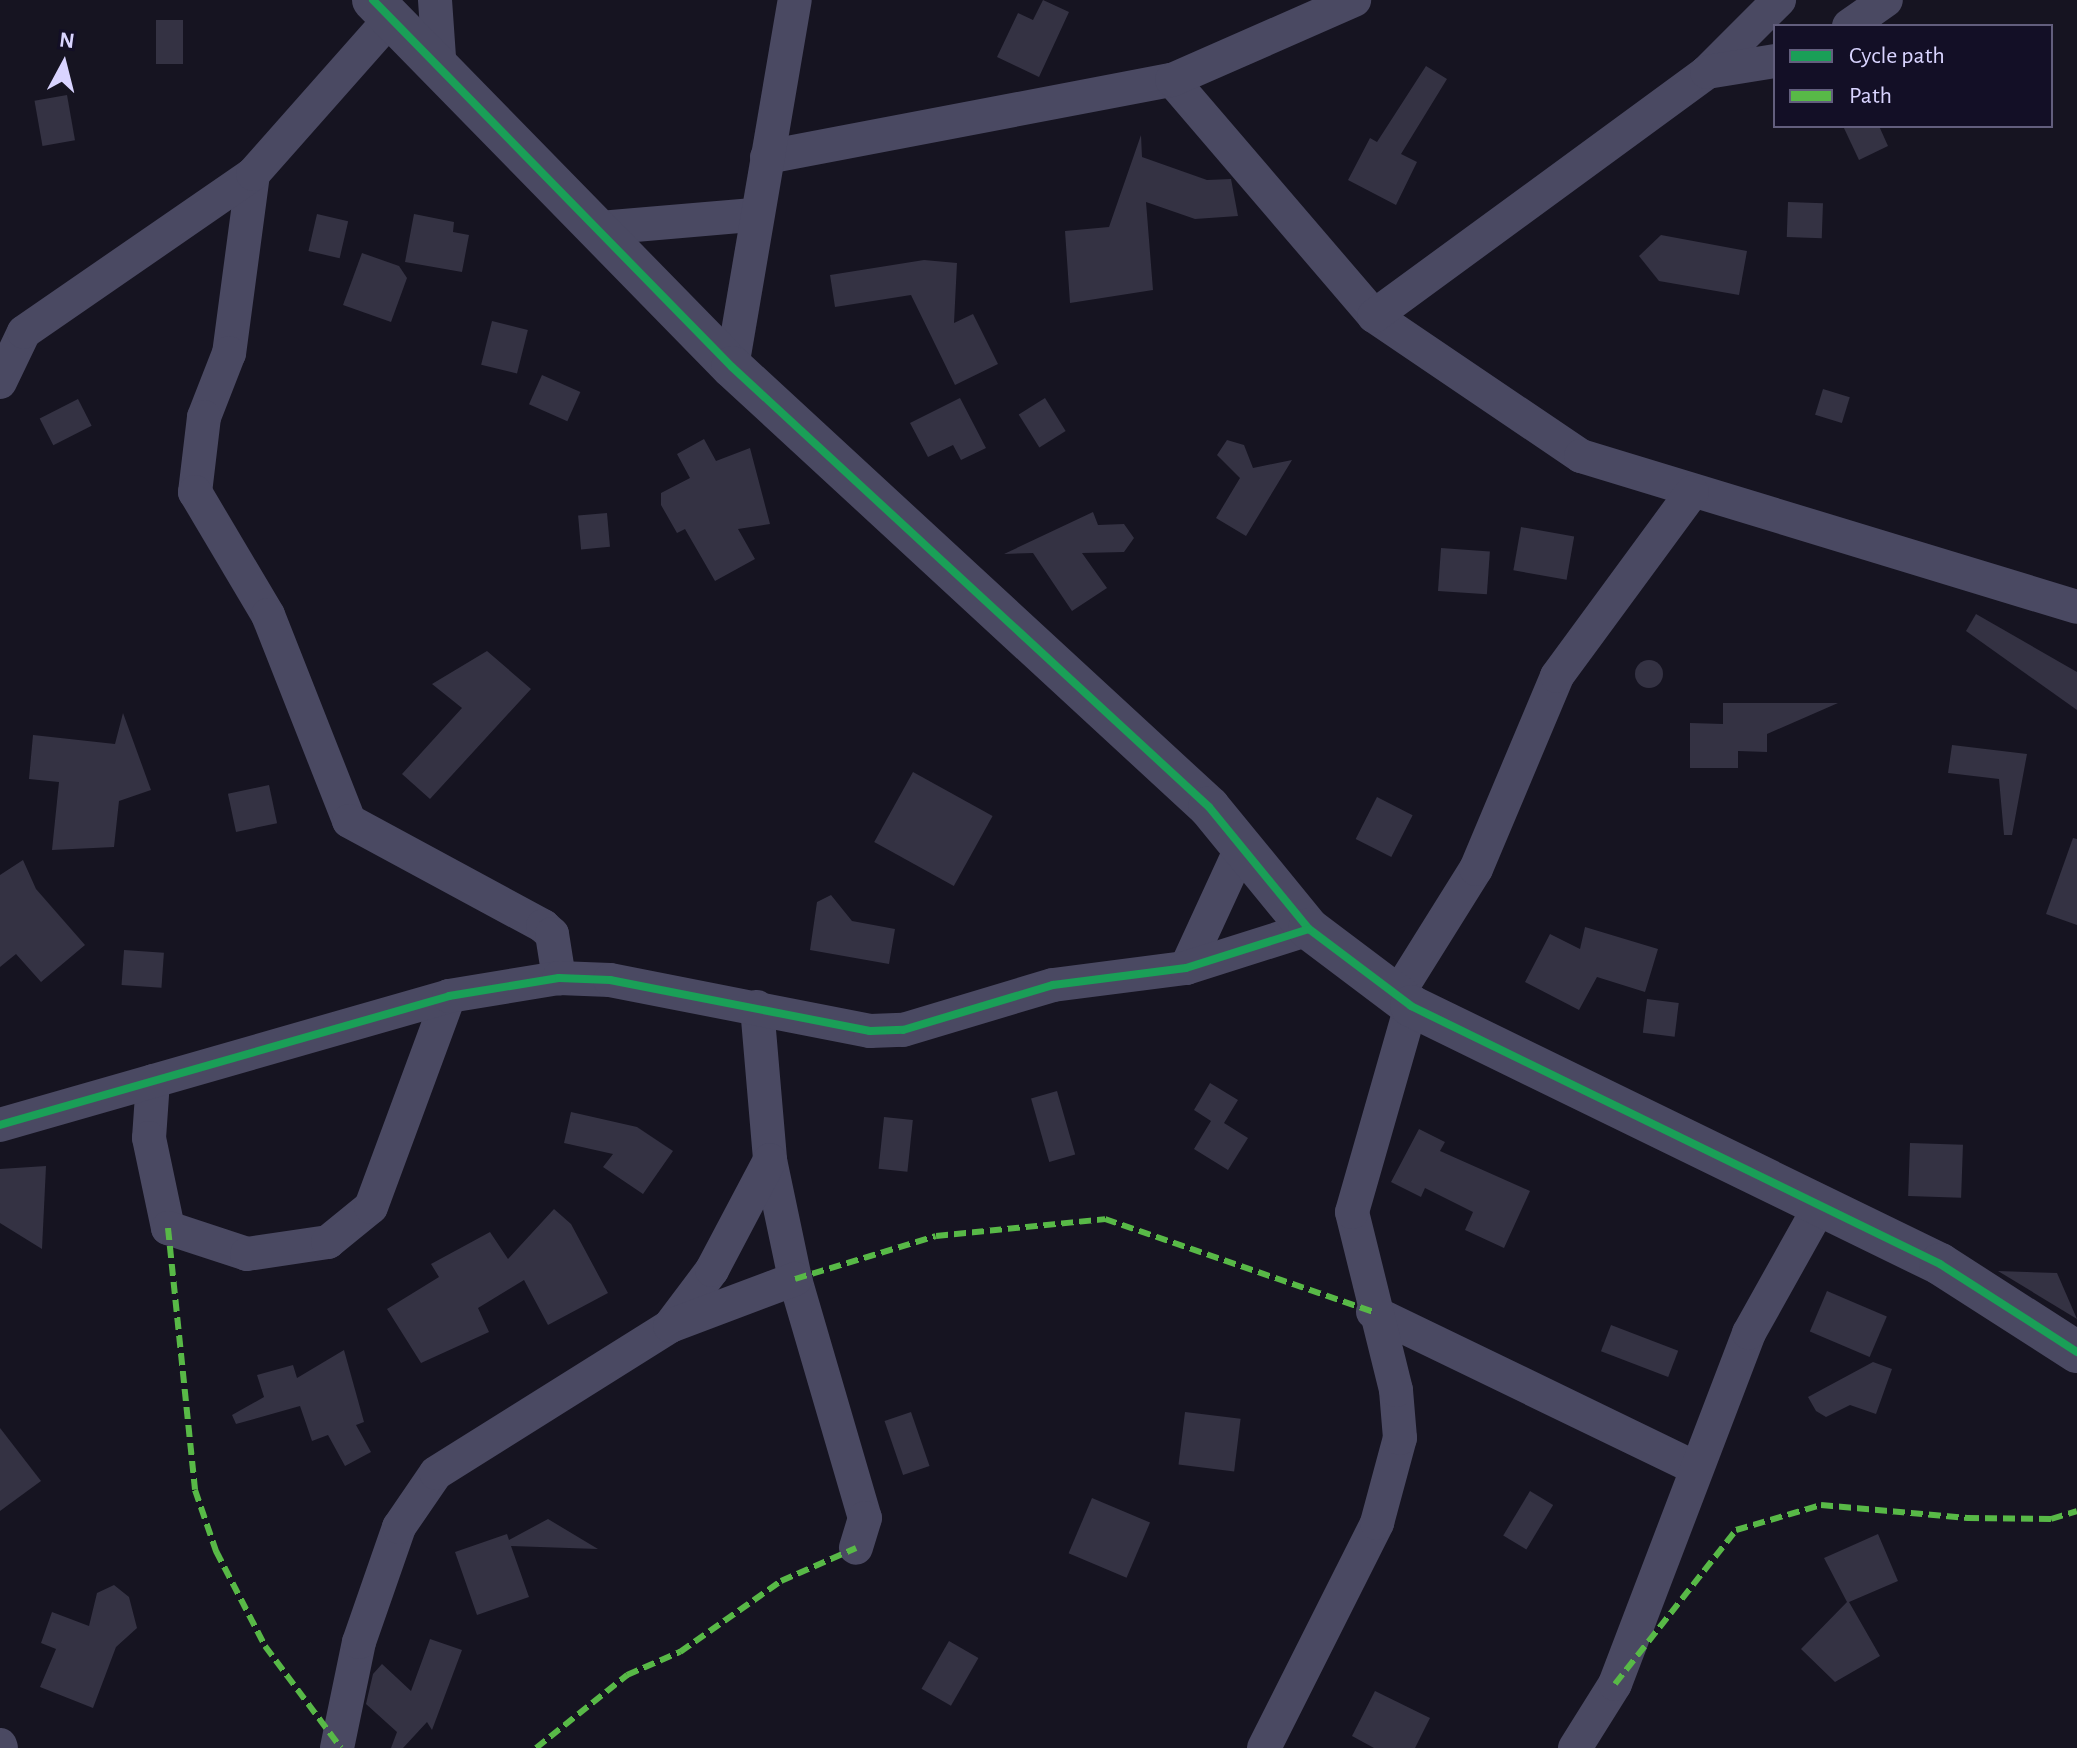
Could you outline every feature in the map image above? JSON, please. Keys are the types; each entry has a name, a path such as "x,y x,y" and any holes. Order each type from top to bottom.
{"street":[{"path":"435,0 440,72"},
{"path":"732,367 753,215 767,157 795,0"},
{"path":"767,157 1172,80 1354,0"},
{"path":"1374,316 1707,72 1779,0"},
{"path":"1852,24 1886,0"},
{"path":"0,382 12,332 253,174 382,9 440,72 600,228 732,367 1140,740 1242,846 1309,929 1411,1006 1940,1264 2077,1352"},
{"path":"1707,72 1773,61"},
{"path":"1172,80 1374,316 1581,456 1692,492 1802,518 2077,607"},
{"path":"253,174 231,342 201,431 195,492 268,615 349,821 416,864 543,926 552,934 559,978"},
{"path":"600,228 753,215"},
{"path":"1411,1006 1399,992 1476,869 1557,676 1692,492"},
{"path":"1186,968 1242,846"},
{"path":"0,1125 449,996 559,978 610,980 870,1031 903,1030 1053,985 1186,968 1309,929"},
{"path":"153,1081 149,1138 168,1228 247,1254 328,1242 371,1207 449,996"},
{"path":"1264,1748 1392,1481 1400,1438 1396,1390 1373,1312 1352,1212 1411,1006"},
{"path":"757,1007 770,1160 795,1279 865,1518 856,1548"},
{"path":"670,1326 712,1270 770,1160"},
{"path":"1575,1748 1615,1684 1694,1467 1749,1333 1820,1206"},
{"path":"337,1748 359,1642 414,1499 436,1473 670,1326 795,1279"},
{"path":"1373,1312 1694,1467"}],"building":[{"path":"1043,0 1069,12 1039,77 997,57 1018,13 1033,20"},
{"path":"156,20 183,20 183,64 156,64"},
{"path":"1426,66 1447,79 1401,154 1417,162 1396,205 1348,180 1370,138 1377,142"},
{"path":"67,95 75,140 42,146 35,101"},
{"path":"1844,128 1880,128 1888,146 1859,160"},
{"path":"1141,135 1142,157 1207,180 1231,179 1238,216 1195,219 1146,202 1153,290 1070,303 1065,231 1109,227"},
{"path":"1788,202 1823,203 1822,238 1787,237"},
{"path":"317,214 348,221 340,258 308,251"},
{"path":"414,214 454,222 453,232 469,235 462,272 405,262"},
{"path":"1661,235 1747,251 1739,295 1659,281 1639,256"},
{"path":"362,253 399,266 407,278 391,322 343,305"},
{"path":"924,260 957,263 954,323 973,314 998,364 955,385 911,295 835,307 830,275"},
{"path":"492,321 528,330 517,374 481,365"},
{"path":"542,375 580,392 567,421 529,404"},
{"path":"1823,389 1850,397 1842,423 1815,415"},
{"path":"960,398 986,448 961,460 953,445 928,457 910,423"},
{"path":"1045,398 1066,431 1039,448 1019,414"},
{"path":"78,399 92,426 53,445 40,419"},
{"path":"704,439 716,461 750,448 770,524 738,529 755,559 715,581 685,529 677,533 661,505 661,493 690,478 677,454"},
{"path":"1227,440 1244,445 1253,468 1292,460 1246,536 1216,518 1240,478 1217,455"},
{"path":"1093,512 1098,525 1124,524 1134,538 1124,552 1082,553 1107,588 1072,611 1033,553 1004,554"},
{"path":"607,513 610,547 581,549 578,516"},
{"path":"1521,527 1574,536 1567,580 1513,570"},
{"path":"1441,548 1490,551 1487,594 1438,591"},
{"path":"1976,614 2077,672 2077,710 1966,631"},
{"path":"487,651 531,689 430,799 402,774 462,708 432,684"},
{"path":"1649,660 1659,664 1663,674 1659,684 1649,688 1639,684 1635,674 1639,664"},
{"path":"1723,703 1838,703 1767,734 1767,752 1738,751 1738,768 1690,768 1690,723 1723,724"},
{"path":"123,713 151,790 119,801 114,847 52,850 59,782 29,779 33,735 115,744"},
{"path":"1952,745 2027,754 2012,835 2004,835 1999,779 1948,773"},
{"path":"913,772 993,816 954,886 874,842"},
{"path":"269,785 277,823 236,832 228,794"},
{"path":"1377,797 1413,815 1391,857 1356,839"},
{"path":"2073,838 2077,839 2077,925 2046,914"},
{"path":"23,860 36,889 85,945 41,982 16,954 0,967 0,875"},
{"path":"831,895 852,921 895,929 889,964 810,950 817,902"},
{"path":"1585,927 1658,949 1645,992 1597,977 1579,1010 1525,982 1550,934 1580,949"},
{"path":"124,950 164,953 161,988 122,985"},
{"path":"1647,999 1679,1003 1675,1037 1643,1033"},
{"path":"1210,1083 1238,1100 1224,1123 1248,1138 1228,1170 1194,1149 1211,1121 1194,1110"},
{"path":"1057,1091 1075,1154 1049,1162 1031,1098"},
{"path":"571,1112 637,1127 673,1151 643,1194 603,1167 613,1154 564,1143"},
{"path":"884,1117 913,1120 907,1172 879,1169"},
{"path":"1419,1129 1445,1142 1440,1151 1530,1191 1504,1248 1465,1230 1473,1212 1425,1188 1421,1197 1391,1182"},
{"path":"1910,1143 1963,1145 1961,1198 1908,1196"},
{"path":"46,1166 42,1249 0,1223 0,1169"},
{"path":"554,1209 571,1224 608,1293 548,1325 524,1280 478,1308 489,1332 421,1363 387,1309 439,1277 431,1264 490,1232 508,1259"},
{"path":"1998,1271 2057,1273 2077,1319"},
{"path":"1827,1291 1887,1316 1870,1357 1810,1332"},
{"path":"1611,1325 1678,1351 1668,1377 1601,1351"},
{"path":"344,1350 364,1422 356,1425 371,1452 345,1466 328,1435 312,1441 300,1406 236,1424 232,1415 264,1397 257,1375 293,1365 297,1378"},
{"path":"1873,1362 1892,1369 1876,1414 1850,1405 1826,1417 1816,1411 1808,1397"},
{"path":"911,1412 930,1466 903,1475 885,1421"},
{"path":"1185,1412 1241,1419 1234,1471 1179,1465"},
{"path":"0,1428 41,1481 0,1511"},
{"path":"1530,1491 1553,1505 1526,1549 1503,1536"},
{"path":"1092,1498 1150,1523 1127,1578 1069,1553"},
{"path":"548,1519 598,1549 511,1546 529,1597 477,1615 455,1552 507,1534 509,1540"},
{"path":"1878,1534 1898,1581 1849,1602 1880,1656 1835,1682 1801,1649 1847,1602 1824,1558"},
{"path":"114,1585 129,1597 137,1628 116,1647 93,1708 40,1687 56,1649 41,1643 52,1612 89,1626 97,1593"},
{"path":"430,1639 462,1650 432,1730 427,1722 403,1748 391,1748 397,1732 366,1704 373,1674 382,1664 411,1691"},
{"path":"949,1641 978,1658 951,1706 922,1689"},
{"path":"1375,1691 1430,1718 1415,1748 1374,1748 1352,1736"}],"marked path":[{"path":"795,1279 936,1236 1105,1219 1373,1312"},
{"path":"168,1228 195,1490 216,1551 265,1646 341,1748"},
{"path":"1615,1684 1736,1530 1821,1505 1967,1518 2051,1519 2077,1511"},
{"path":"536,1748 627,1675 680,1652 781,1581 856,1548"}],"cycle path":[{"path":"373,0 732,367 1209,807 1309,929 1411,1006 1940,1264 2077,1352"},
{"path":"0,1125 449,996 559,978 610,980 870,1031 903,1030 1053,985 1186,968 1309,929"}]}
